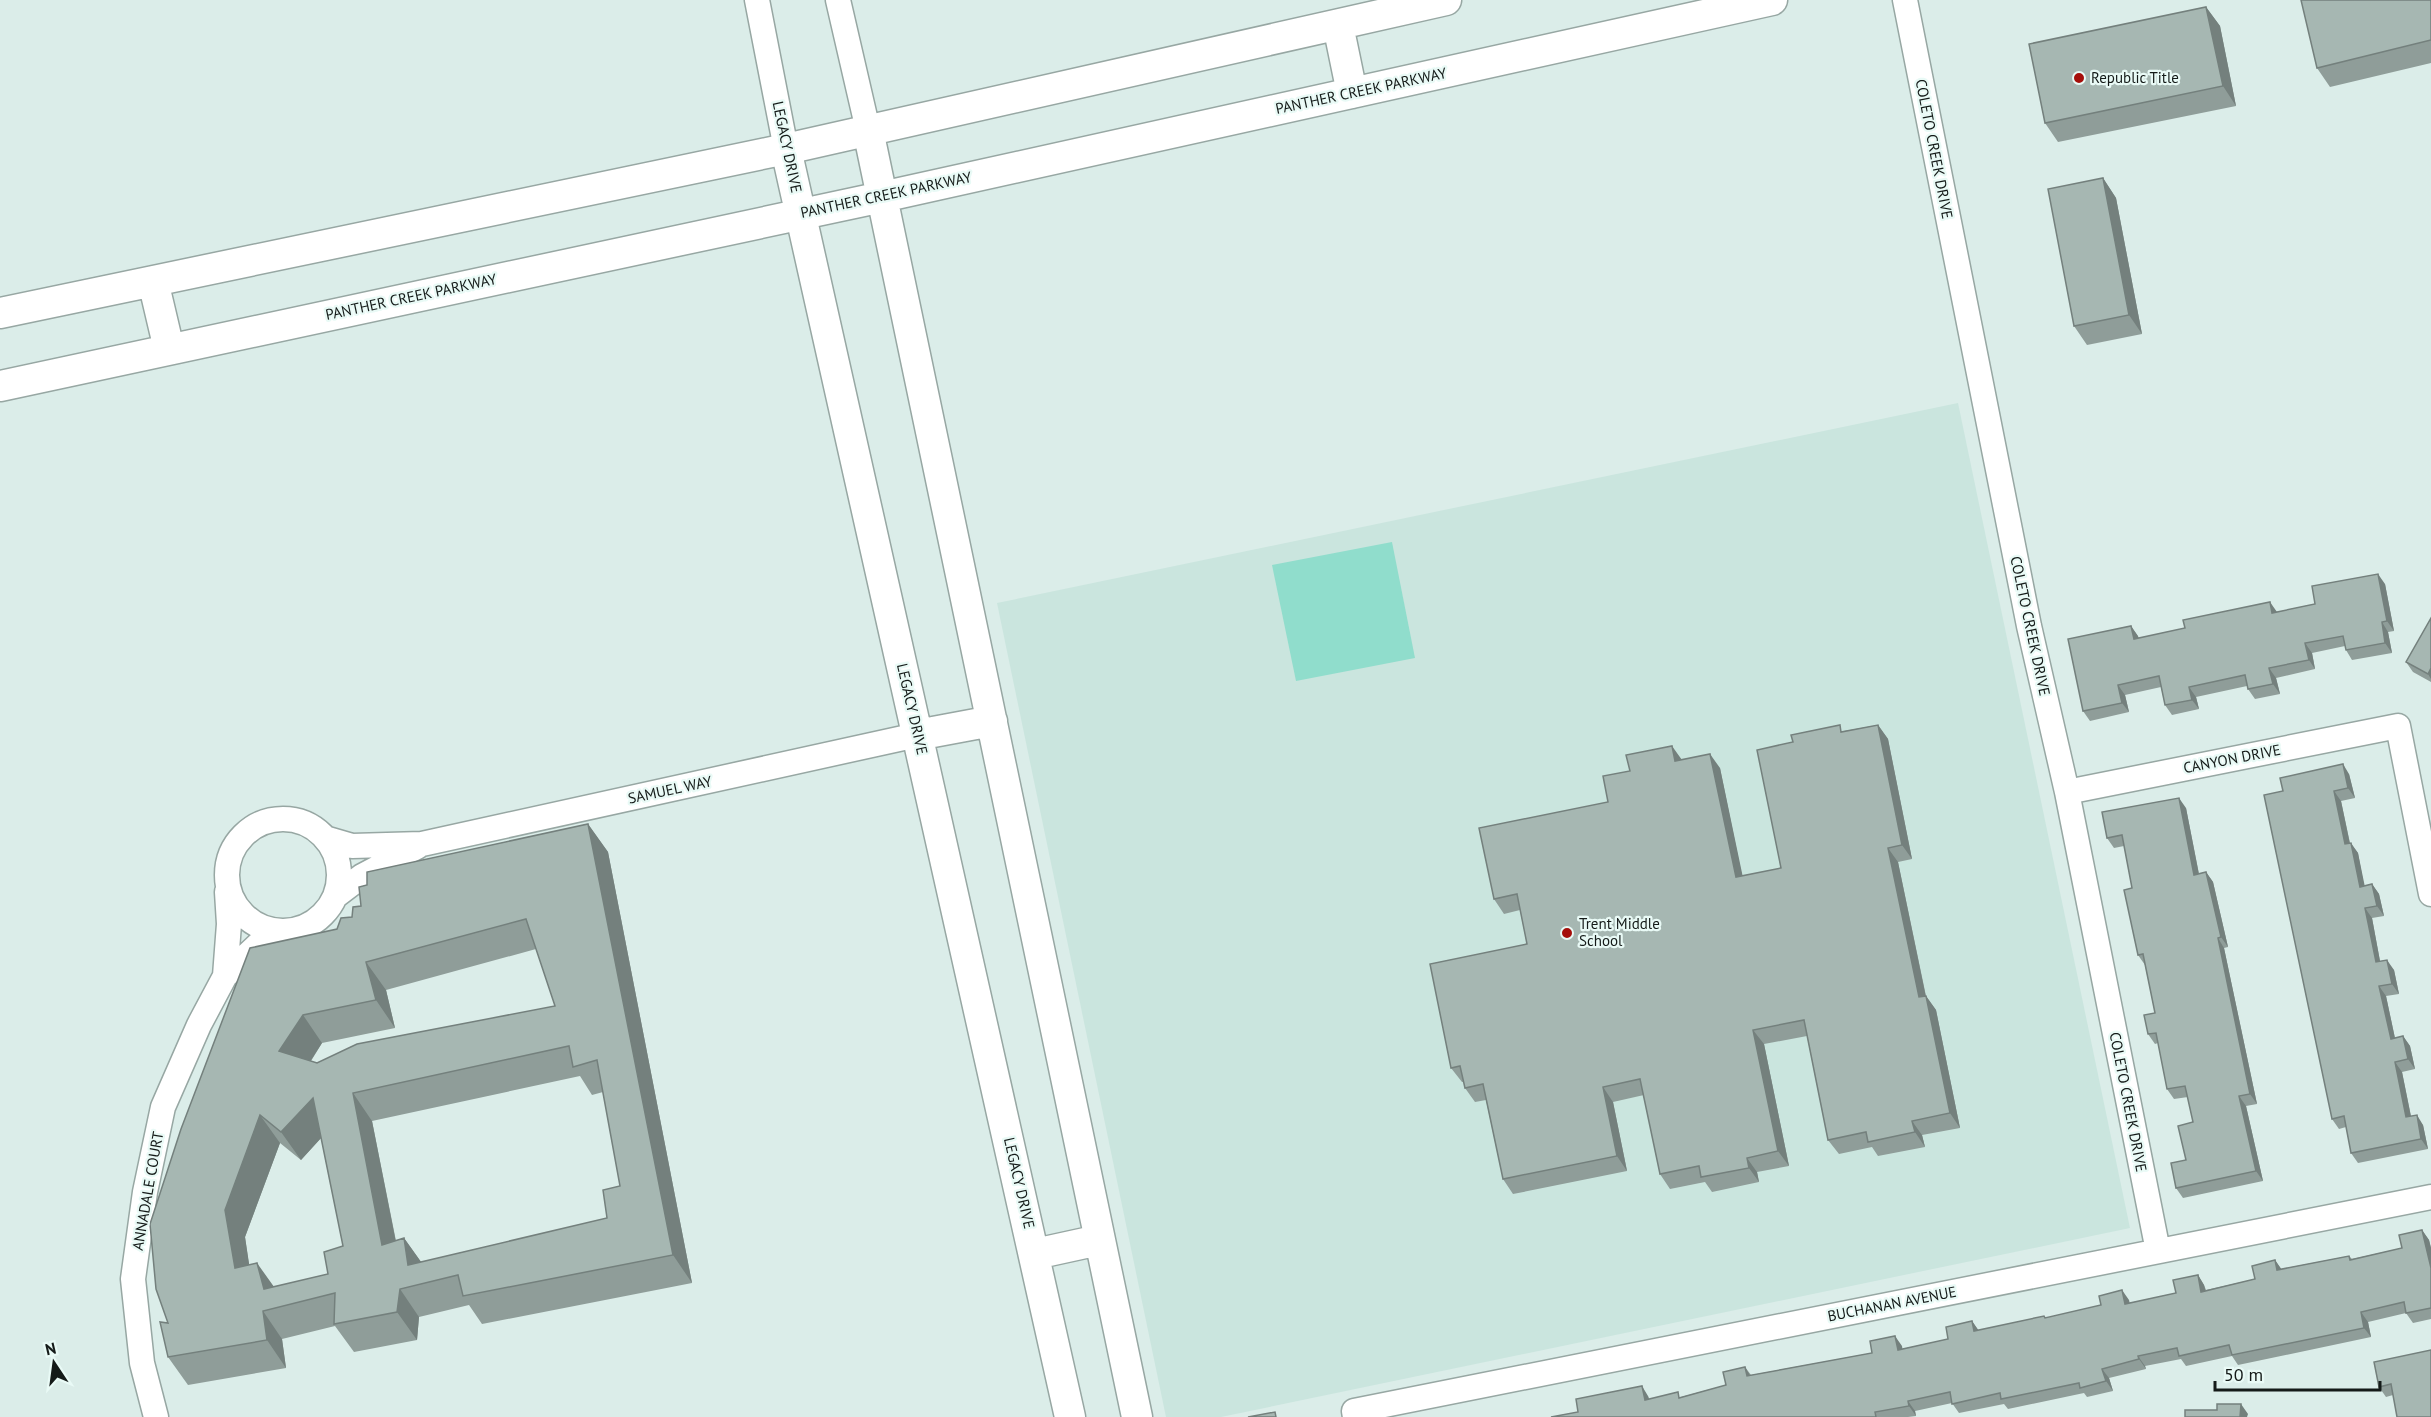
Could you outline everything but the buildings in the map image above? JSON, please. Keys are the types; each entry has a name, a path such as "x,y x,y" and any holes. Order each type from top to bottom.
{"main road":[{"path":"0,313 786,148 1446,0"},
{"name":"PANTHER CREEK PARKWAY","path":"0,386 801,214 1772,0"},
{"path":"1338,25 1352,93"},
{"path":"868,130 1137,1417"},
{"name":"LEGACY DRIVE","path":"786,148 1070,1417"},
{"path":"153,281 169,349"},
{"path":"917,735 992,721"},
{"path":"1035,1254 1099,1240"}],"street":[{"name":"LEGACY DRIVE","path":"757,0 786,148"},
{"path":"838,0 868,130"},
{"name":"COLETO CREEK DRIVE","path":"1905,0 2029,626 2067,792 2158,1251"},
{"name":"CANYON DRIVE","path":"2067,792 2397,726 2431,894"},
{"name":"SAMUEL WAY","path":"328,839 352,846 422,844 917,735"},
{"path":"278,818 297,819 314,827 328,839 339,866 337,895 314,923 296,930 278,931 260,927 245,916 233,902 227,885 227,866 233,848 244,833 260,823 278,818"},
{"name":"SAMUEL WAY","path":"337,895 362,876 422,844"},
{"name":"ANNADALE COURT","path":"225,976 229,924 227,885"},
{"name":"ANNADALE COURT","path":"156,1417 142,1363 133,1279 145,1192 163,1107 199,1025 225,976 261,942 278,931"},
{"name":"BUCHANAN AVENUE","path":"1354,1414 2431,1197"}],"shaded area":[{"name":"Trent Middle School","path":"1958,403 2130,1228 1221,1417 1166,1417 997,603"}],"green space":[{"path":"1392,542 1415,658 1296,681 1272,565"}],"place":[{"name":"Republic Title","path":"2079,78"},
{"name":"Trent Middle School","path":"1567,933"}]}
